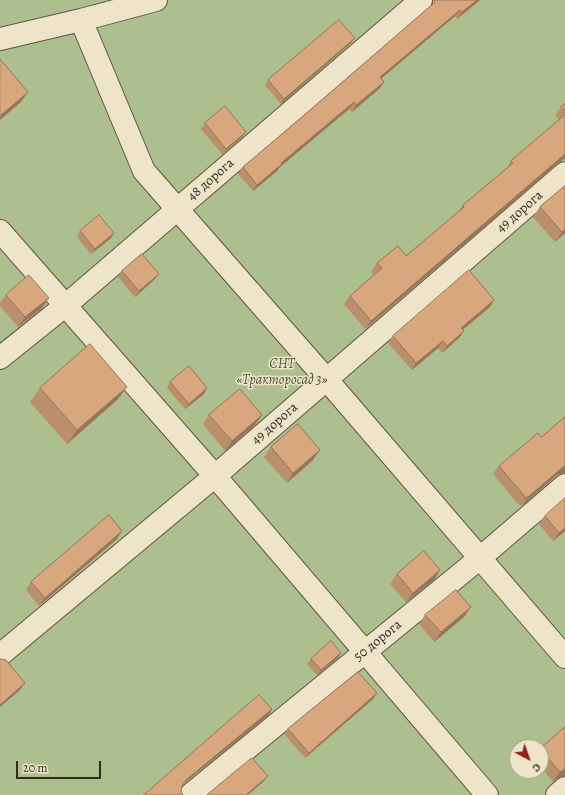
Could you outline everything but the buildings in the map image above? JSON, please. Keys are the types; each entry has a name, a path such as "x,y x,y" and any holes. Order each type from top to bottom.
{"street":[{"path":"0,39 82,20 156,0"},
{"name":"48 дорога","path":"0,358 66,305 420,0"},
{"path":"82,20 144,171 327,380 565,657"},
{"name":"49 дорога","path":"0,655 215,476 565,173"},
{"path":"0,231 215,476 487,795"},
{"name":"50 дорога","path":"190,795 480,558 565,485"},
{"path":"556,795 565,788"}],"green space":[{"name":"СНТ «Тракторосад 3»","path":"0,0 565,0 565,795 0,795"}]}
